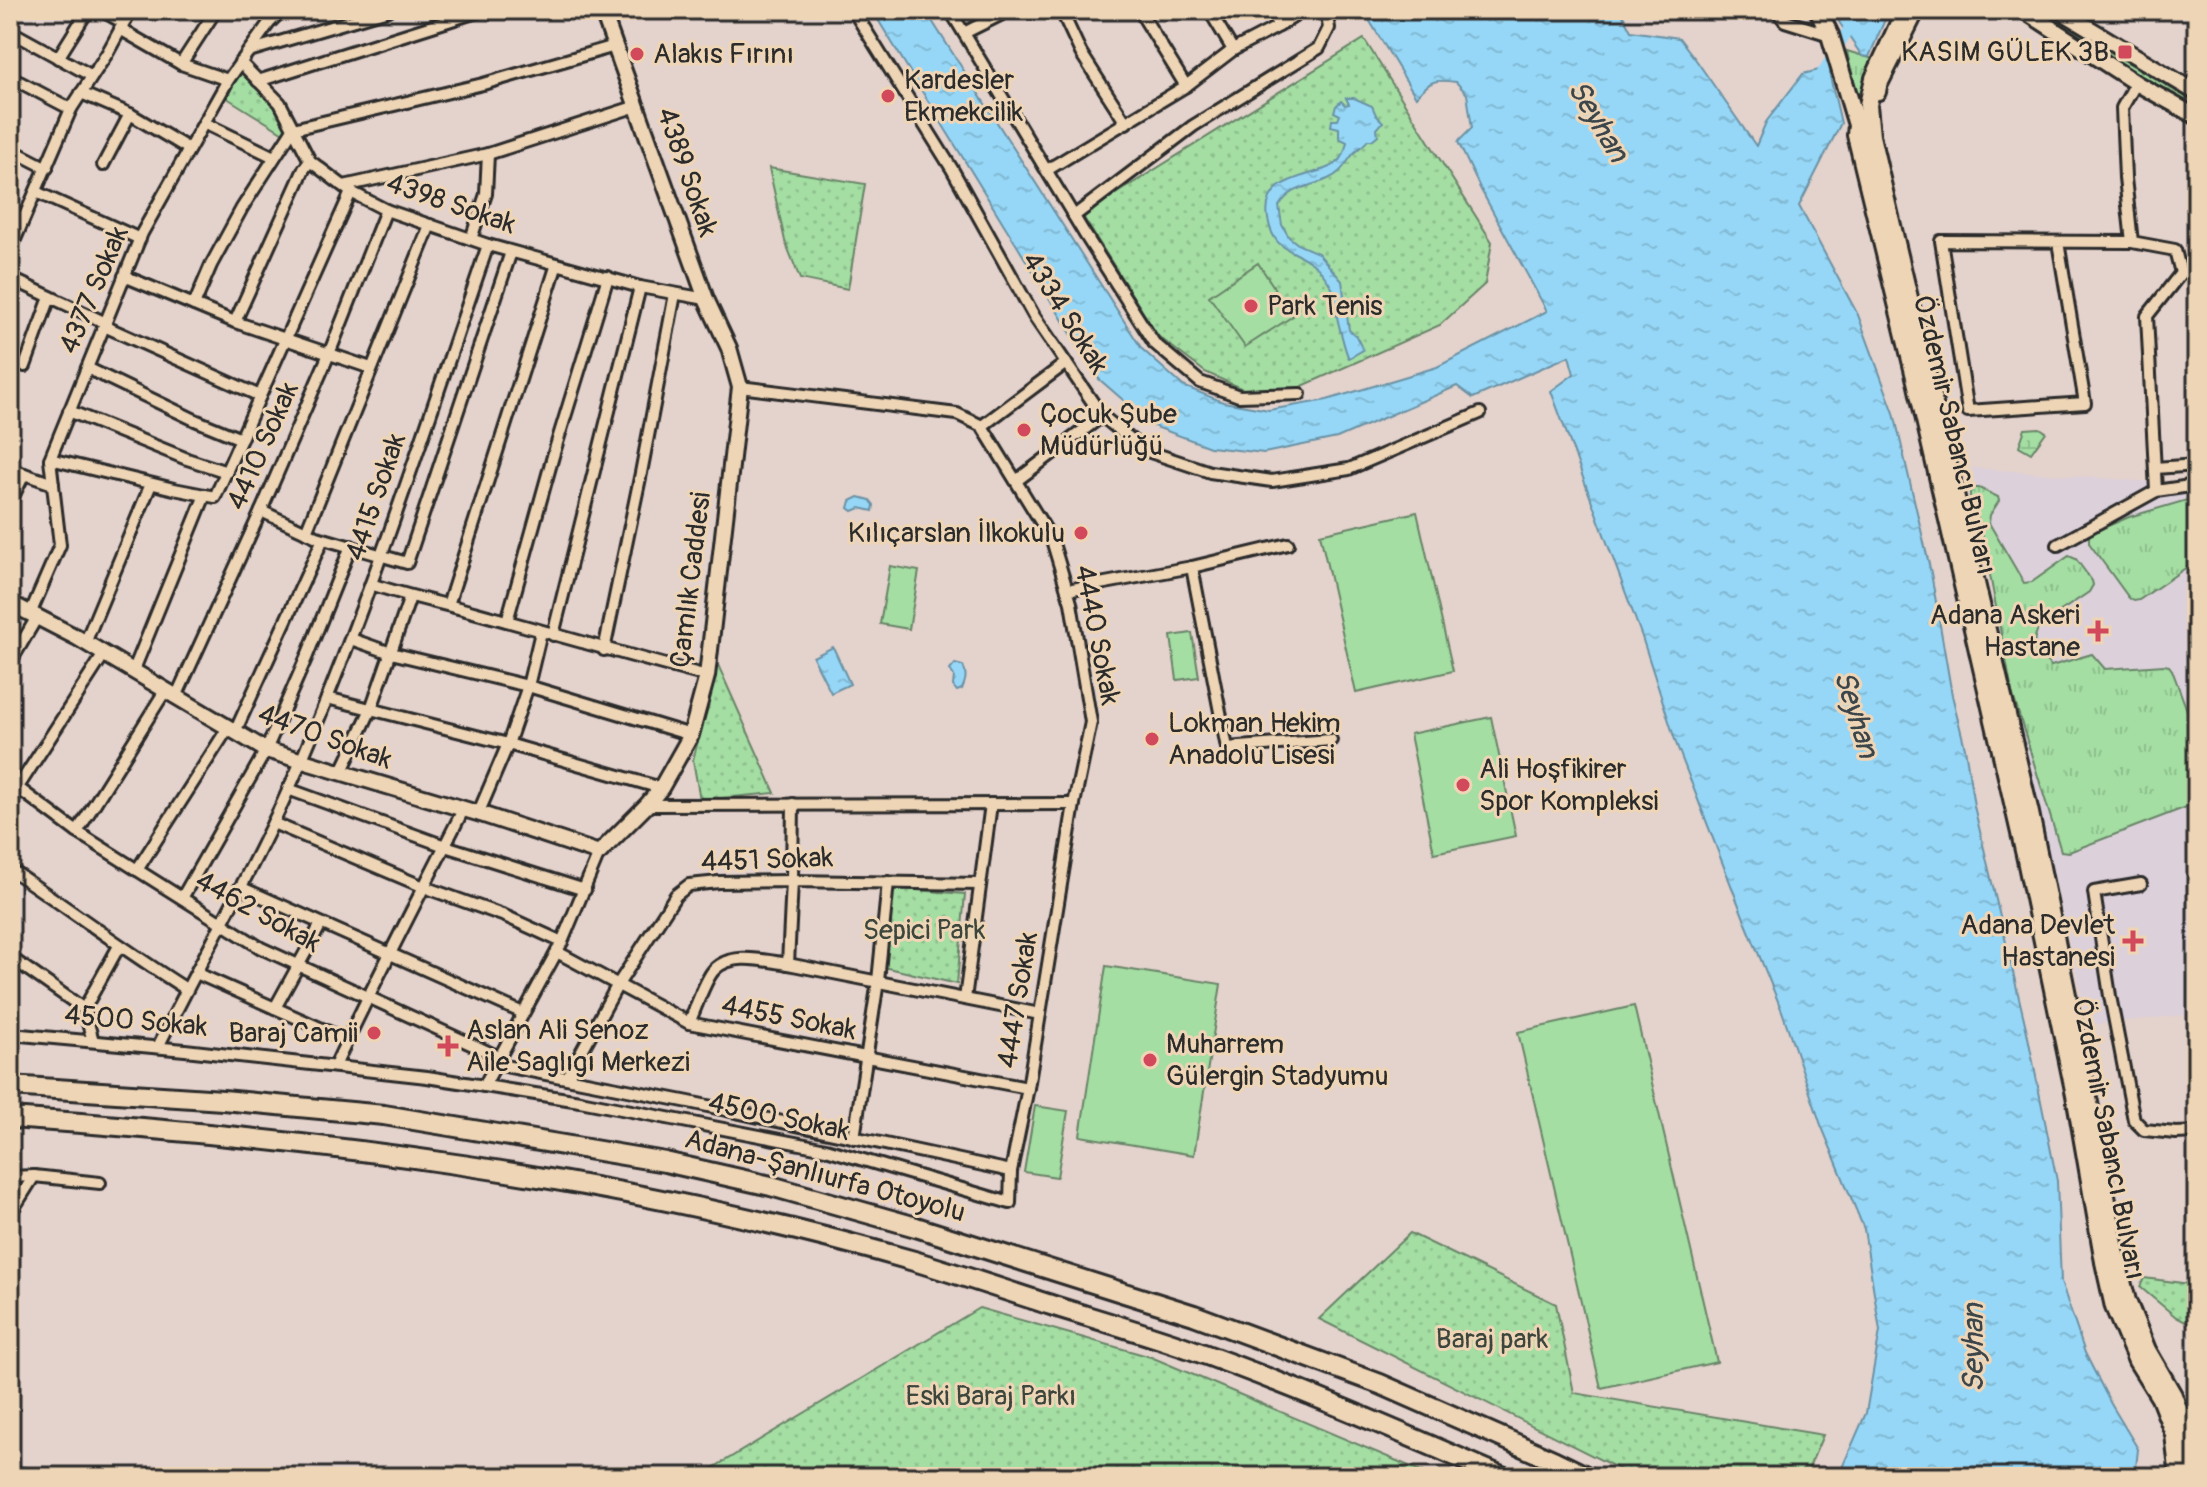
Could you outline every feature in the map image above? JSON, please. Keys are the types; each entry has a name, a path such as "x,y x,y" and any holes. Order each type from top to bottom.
{"highway":[{"name":"Adana-Şanlıurfa Otoyolu","path":"10,1086 223,1100 384,1115 665,1162 771,1186 916,1227 1194,1315 1380,1384 1588,1477"},
{"path":"10,1118 219,1135 381,1153 536,1177 707,1211 913,1261 1188,1348 1363,1416 1504,1477"}],"main road":[{"name":"4389 Sokak","path":"602,10 706,299 729,348"},
{"name":"Özdemir Sabancı Bulvarı","path":"1818,10 1864,128 2030,813 2098,1147 2117,1262 2127,1301 2147,1350 2173,1395 2187,1433 2189,1477"},
{"name":"Özdemir Sabancı Bulvarı","path":"1905,10 1874,78 1864,128 1856,135 2025,855 2075,1095 2114,1307 2137,1361 2160,1398 2174,1434 2176,1477"},
{"path":"1864,128 1879,86 1917,10"},
{"path":"2023,10 2136,83 2197,117"},
{"path":"2059,10 2197,93"},
{"name":"Çamlık Caddesi","path":"599,853 661,788 691,735 707,676 740,387 729,348"},
{"name":"4470 Sokak","path":"10,603 85,643 266,750 599,853"}],"street":[{"path":"58,58 88,10"},
{"path":"101,10 181,64 228,80"},
{"path":"10,251 71,109 131,10"},
{"path":"181,64 216,10"},
{"name":"4377 Sokak","path":"10,663 34,616 60,545 50,459 124,276 140,239 228,80 282,10"},
{"path":"249,51 388,10"},
{"path":"258,81 483,10"},
{"name":"4334 Sokak","path":"853,10 952,169 1034,316 1102,416 1144,450 1210,472 1272,481 1349,469 1480,413"},
{"path":"950,10 1154,343 1200,382 1239,396 1300,394"},
{"path":"964,33 1010,10"},
{"path":"1061,10 1081,53 1126,123"},
{"path":"1139,10 1186,86"},
{"path":"1209,10 1233,50"},
{"path":"1270,10 1279,26"},
{"path":"1047,170 1186,86 1233,50 1304,10"},
{"path":"1074,216 1193,126 1319,48 1329,28 1326,10"},
{"path":"1776,10 1785,21 1830,35"},
{"path":"10,31 92,76"},
{"path":"194,305 211,265 242,208 293,129 483,84 615,46"},
{"name":"4398 Sokak","path":"240,62 280,103 310,161 347,189 386,210 511,252 640,287 706,299"},
{"path":"10,77 71,109"},
{"path":"2132,242 2122,108 2136,83"},
{"path":"81,93 130,114 189,149"},
{"path":"133,672 210,496 227,472 286,339 347,189 488,154 637,106"},
{"path":"103,165 130,114"},
{"path":"204,123 274,157"},
{"path":"10,149 47,168"},
{"path":"471,239 486,194 488,154"},
{"path":"235,322 310,161"},
{"path":"36,192 140,239"},
{"name":"4410 Sokak","path":"77,832 171,694 261,511 329,354 386,210"},
{"path":"10,213 23,220"},
{"path":"306,532 430,225"},
{"path":"2058,242 2085,403 1968,411 1941,241 2132,242 2175,250 2181,273 2147,316 2156,491"},
{"name":"4415 Sokak","path":"158,1047 302,761 371,584 488,245"},
{"path":"261,511 323,539 407,563 511,252"},
{"path":"448,605 557,264"},
{"path":"124,276 235,322 371,368"},
{"path":"507,621 608,277"},
{"path":"10,278 260,396"},
{"path":"553,635 640,287"},
{"path":"604,650 675,294"},
{"path":"25,366 50,297"},
{"path":"740,387 957,414 982,426 1066,363"},
{"path":"87,368 241,439"},
{"path":"69,411 227,472"},
{"path":"1016,481 1102,416"},
{"name":"4440 Sokak","path":"982,426 1052,540 1071,603 1091,722 1074,804"},
{"path":"50,459 210,496"},
{"path":"2155,468 2197,465"},
{"path":"10,469 53,484"},
{"path":"10,503 24,474"},
{"path":"85,643 151,484"},
{"path":"2058,545 2156,491 2197,485"},
{"path":"137,870 232,730 323,539"},
{"path":"1067,590 1192,567 1288,544"},
{"path":"182,898 266,750 351,546"},
{"path":"1192,567 1227,748 1331,740"},
{"path":"371,584 707,676"},
{"path":"341,773 371,709 410,597"},
{"path":"335,1066 367,996 445,846 471,812 508,744 528,686 541,632"},
{"path":"351,639 391,653 528,686 691,735"},
{"path":"14,784 104,654"},
{"path":"327,698 508,744 661,788"},
{"name":"4462 Sokak","path":"14,784 77,832 261,948 497,1060 567,1078 1011,1171"},
{"path":"288,789 445,846 585,890"},
{"path":"788,964 793,804"},
{"path":"965,999 991,804"},
{"path":"647,805 1074,804"},
{"name":"4447 Sokak","path":"1010,1203 1011,1171 1028,1088 1074,804"},
{"path":"273,823 562,942"},
{"name":"Çamlık Caddesi","path":"484,1086 562,942 599,853"},
{"path":"10,869 186,989"},
{"name":"4451 Sokak","path":"567,1078 617,986 676,895 689,885 792,881 980,884"},
{"path":"854,1138 878,981 888,882"},
{"path":"2141,884 2094,892 2134,1120 2144,1130 2197,1132"},
{"path":"240,887 523,1013"},
{"path":"275,1008 321,924"},
{"path":"84,1009 119,946"},
{"name":"4455 Sokak","path":"557,952 689,1023 1028,1088"},
{"path":"10,957 84,1009 93,1041"},
{"path":"689,1023 713,971 728,960 751,959 1040,1014"},
{"path":"196,973 347,1040"},
{"name":"4500 Sokak","path":"10,1034 335,1066 580,1101 826,1149 1010,1203"},
{"path":"10,1214 34,1176"},
{"path":"10,1177 34,1176 100,1183"},
{"path":"10,1472 39,1477"}],"shaded area":[{"name":"Adana Askeri Hastane","path":"1973,468 2165,483 2197,481 2197,1037 2193,1014 2089,1025 2052,868 2037,838 2005,676"}],"green space":[{"path":"2036,10 2044,10 2197,104 2197,109 2080,40"},
{"path":"1364,39 1492,242 1485,284 1440,325 1298,388 1247,391 1205,372 1158,336 1082,215"},
{"path":"1847,51 1873,59 1863,88 1862,108 1858,108"},
{"path":"243,65 280,103 292,127 285,134 227,98"},
{"path":"769,168 865,184 848,289 800,279 785,241"},
{"path":"2195,249 2197,321 2192,321"},
{"name":"Park Tenis","path":"1258,263 1293,316 1245,347 1209,296"},
{"path":"2040,428 2046,432 2031,453 2019,446 2025,429"},
{"path":"1974,488 1998,497 1989,523 2024,583 2032,582 2069,556 2076,559 2092,581 2089,592 2040,625 2036,632 2036,648 2051,666 2092,654 2105,669 2164,665 2172,670 2197,737 2197,803 2069,852 2061,851 2012,692 1981,527 1970,498"},
{"path":"2197,497 2197,560 2139,600 2129,598 2089,543 2089,534 2129,517"},
{"path":"1417,512 1453,671 1356,693 1320,534"},
{"path":"890,566 919,571 909,629 880,624"},
{"path":"1192,633 1199,677 1177,680 1171,636"},
{"path":"718,665 775,793 700,800 693,760"},
{"name":"Ali Hoşfikirer Spor Kompleksi","path":"1491,717 1516,836 1434,853 1410,734"},
{"name":"Sepici Park","path":"891,888 965,894 957,984 884,967"},
{"name":"Muharrem Gülergin Stadyumu","path":"1106,966 1221,984 1194,1155 1080,1136"},
{"path":"1634,1006 1717,1362 1601,1388 1518,1032"},
{"path":"1035,1106 1068,1111 1057,1177 1024,1172"},
{"name":"Baraj park","path":"1410,1233 1556,1304 1574,1393 1823,1435 1805,1477 1635,1477 1319,1319"},
{"path":"2144,1278 2197,1285 2197,1328 2176,1317 2140,1287"},
{"name":"Eski Baraj Parkı","path":"979,1308 1151,1357 1435,1477 698,1477"}],"water":[{"name":"Seyhan","path":"872,10 925,10 1142,349 1183,386 1223,402 1269,410 1327,400 1437,367 1547,311 1458,142 1472,128 1467,94 1456,82 1438,81 1429,84 1416,97 1363,10 1620,10 1631,31 1679,38 1756,146 1766,122 1803,74 1823,69 1829,72 1841,123 1799,206 1858,315 1894,413 1931,573 1974,806 2027,1032 2057,1181 2061,1282 2085,1353 2138,1449 2135,1477 1838,1477 1866,1413 1880,1331 1864,1229 1821,1125 1782,1011 1676,743 1642,637 1551,391 1574,374 1569,356 1473,398 1457,386 1337,438 1264,453 1210,447 1153,426 1099,379"},
{"path":"1844,10 1889,10 1869,57 1862,56 1839,22"},
{"path":"1346,98 1372,106 1383,122 1377,129 1378,135 1356,151 1337,174 1295,191 1279,206 1282,225 1289,237 1318,253 1342,281 1349,330 1363,350 1349,358 1330,285 1313,264 1284,248 1274,238 1268,219 1268,203 1283,184 1332,166 1341,159 1347,142 1339,138 1339,128 1331,126 1332,120 1338,120 1340,115 1334,112 1336,106 1341,101 1349,104"},
{"path":"859,497 870,500 874,505 873,511 860,508 853,511 849,508 851,501"},
{"path":"833,647 850,684 831,693 813,657"},
{"path":"955,664 963,666 965,675 962,689 957,691 950,670"}],"waterway":[{"path":"1817,82 1860,10"}],"place":[{"name":"KASIM GÜLEK 3B","path":"2125,52"},
{"name":"Alakıs Fırını","path":"637,54"},
{"name":"Kardesler Ekmekcilik","path":"888,96"},
{"name":"Park Tenis","path":"1251,306"},
{"name":"Çocuk Şube Müdürlüğü","path":"1024,430"},
{"name":"Kılıçarslan İlkokulu","path":"1081,533"},
{"name":"Adana Askeri Hastane","path":"2098,631"},
{"name":"Lokman Hekim Anadolu Lisesi","path":"1152,739"},
{"name":"Ali Hoşfikirer Spor Kompleksi","path":"1463,785"},
{"name":"Adana Devlet Hastanesi","path":"2133,941"},
{"name":"Baraj Camii","path":"374,1033"},
{"name":"Aslan Ali Senoz Aile Saglıgı Merkezi","path":"448,1046"},
{"name":"Muharrem Gülergin Stadyumu","path":"1150,1060"}]}
